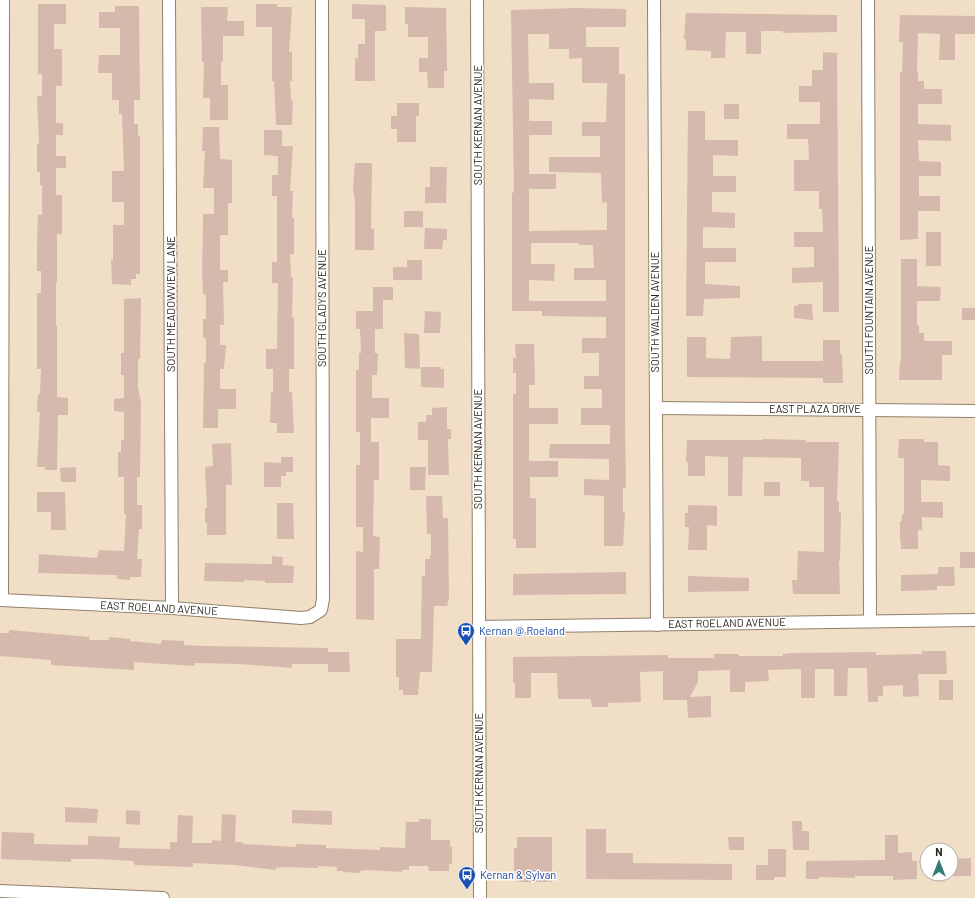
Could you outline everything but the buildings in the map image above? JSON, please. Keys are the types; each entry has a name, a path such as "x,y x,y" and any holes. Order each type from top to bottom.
{"street":[{"path":"1,600 3,0"},
{"name":"SOUTH MEADOWVIEW LANE","path":"169,0 172,608"},
{"name":"SOUTH GLADYS AVENUE","path":"317,614 321,610 323,599 322,0"},
{"name":"SOUTH KERNAN AVENUE","path":"478,0 478,628 480,898"},
{"name":"SOUTH WALDEN AVENUE","path":"654,0 657,624"},
{"name":"SOUTH FOUNTAIN AVENUE","path":"868,0 870,621"},
{"name":"EAST PLAZA DRIVE","path":"656,408 975,411"},
{"name":"EAST ROELAND AVENUE","path":"1,600 172,608 301,618 310,617 317,614"},
{"name":"EAST ROELAND AVENUE","path":"478,628 975,620"},
{"path":"0,891 163,898"}],"place":[{"name":"Kernan @ Roeland","path":"466,646"},
{"name":"Kernan & Sylvan","path":"467,890"}]}
